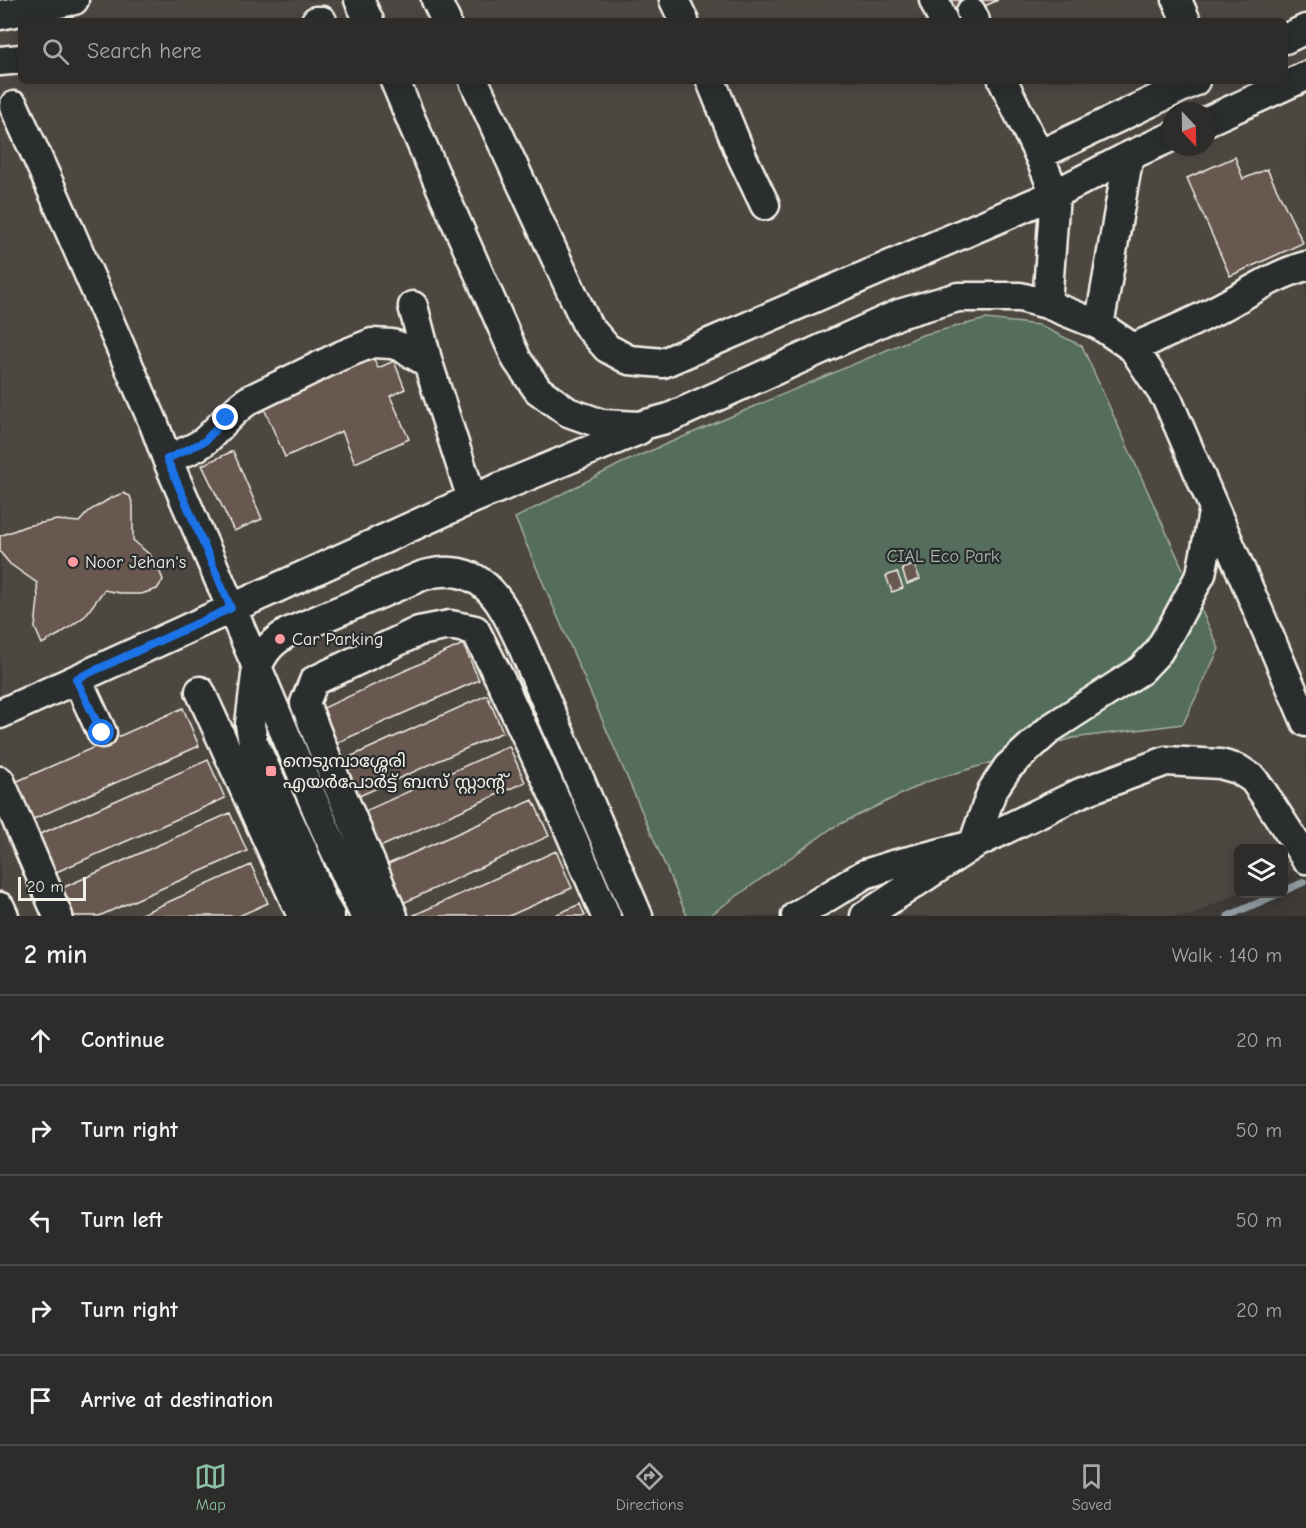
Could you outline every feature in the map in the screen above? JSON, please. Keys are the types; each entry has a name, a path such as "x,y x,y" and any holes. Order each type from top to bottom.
{"street":[{"path":"0,15 74,0"},
{"path":"359,0 368,18"},
{"path":"436,0 445,18"},
{"path":"674,0 683,18"},
{"path":"934,0 942,18"},
{"path":"1177,0 1185,18"},
{"path":"1288,38 1306,29"},
{"path":"0,61 18,59"},
{"path":"1216,117 1306,76"},
{"path":"387,84 412,122"},
{"path":"396,84 516,360 538,390 568,412 603,424 639,426 669,418"},
{"path":"475,84 587,324 607,348 629,360 663,363 1055,194 1162,141"},
{"path":"712,84 742,158 765,205"},
{"path":"1004,84 1055,194 1047,304"},
{"path":"1039,155 1189,84"},
{"path":"14,106 45,150 86,242 126,335 167,459 324,826 365,916"},
{"path":"1099,325 1128,156"},
{"path":"1133,348 1213,312 1295,269 1306,266"},
{"path":"0,714 472,499 669,418 889,319 958,297 1020,297 1047,304 1099,325 1133,348 1168,401 1306,722"},
{"path":"413,306 428,363 472,499"},
{"path":"167,459 205,441 226,418 249,400 372,343 401,347 428,363"},
{"path":"973,845 992,791 1008,766 1051,728 1141,670 1158,652 1201,574 1214,508"},
{"path":"330,916 322,904 301,846 253,742 250,724 257,667 263,654 273,642 287,633 424,575 442,572 461,574 479,581 494,593 504,609 522,645 638,916"},
{"path":"393,916 305,703 314,681 419,631 450,625 475,630 522,645"},
{"path":"475,630 561,811 606,916"},
{"path":"76,679 102,733"},
{"path":"200,691 302,916"},
{"path":"865,916 973,845 1080,794 1166,761 1220,764 1238,769 1252,779 1264,794 1306,859"},
{"path":"0,781 58,916"},
{"path":"561,811 589,799"},
{"path":"796,916 865,874 973,845"},
{"path":"0,907 4,916"}],"shaded area":[{"path":"0,0 1306,0 1306,867 1288,873 1288,844 1234,844 1234,895 1189,916 0,916"}],"green space":[{"name":"CIAL Eco Park","path":"986,319 1039,325 1082,346 1219,649 1183,724 1073,738 926,782 832,828 709,916 687,916 515,518 622,463 922,335"}],"building":[{"path":"937,0 998,0 959,18 950,18"},
{"path":"1235,157 1243,179 1267,169 1303,243 1230,276 1187,178"},
{"path":"373,357 378,368 394,361 405,389 390,396 409,439 355,463 342,431 285,457 263,406"},
{"path":"233,451 262,519 234,531 202,465"},
{"path":"123,493 130,496 133,506 133,540 151,556 163,580 157,589 141,594 104,590 85,616 42,644 35,628 37,583 10,564 0,552 0,536 26,526 57,520 79,522 89,511"},
{"path":"914,565 920,579 907,584 902,569"},
{"path":"897,572 903,588 892,592 886,576"},
{"path":"463,644 479,680 334,744 319,710"},
{"path":"487,695 503,732 357,797 341,761"},
{"path":"183,708 199,746 29,821 13,783"},
{"path":"509,746 525,782 380,847 363,812"},
{"path":"208,760 225,798 54,873 38,835"},
{"path":"533,800 549,836 403,903 386,865"},
{"path":"230,813 247,851 99,916 72,916 60,889"},
{"path":"556,851 572,888 509,916 412,916"},
{"path":"251,865 268,903 239,916 137,916"},
{"path":"580,904 585,916 553,916"}],"waterway":[{"path":"1288,889 1304,882"},
{"path":"1228,916 1269,898"}],"place":[{"name":"Noor Jehan's","path":"73,562"},
{"name":"Car Parking","path":"280,639"},
{"name":"നെടുമ്പാശ്ശേരി എയർപോർട്ട് ബസ് സ്റ്റാന്റ്","path":"271,771"}],"route":[{"path":"102,733 76,679 231,608 167,459 205,441 226,418"}]}
